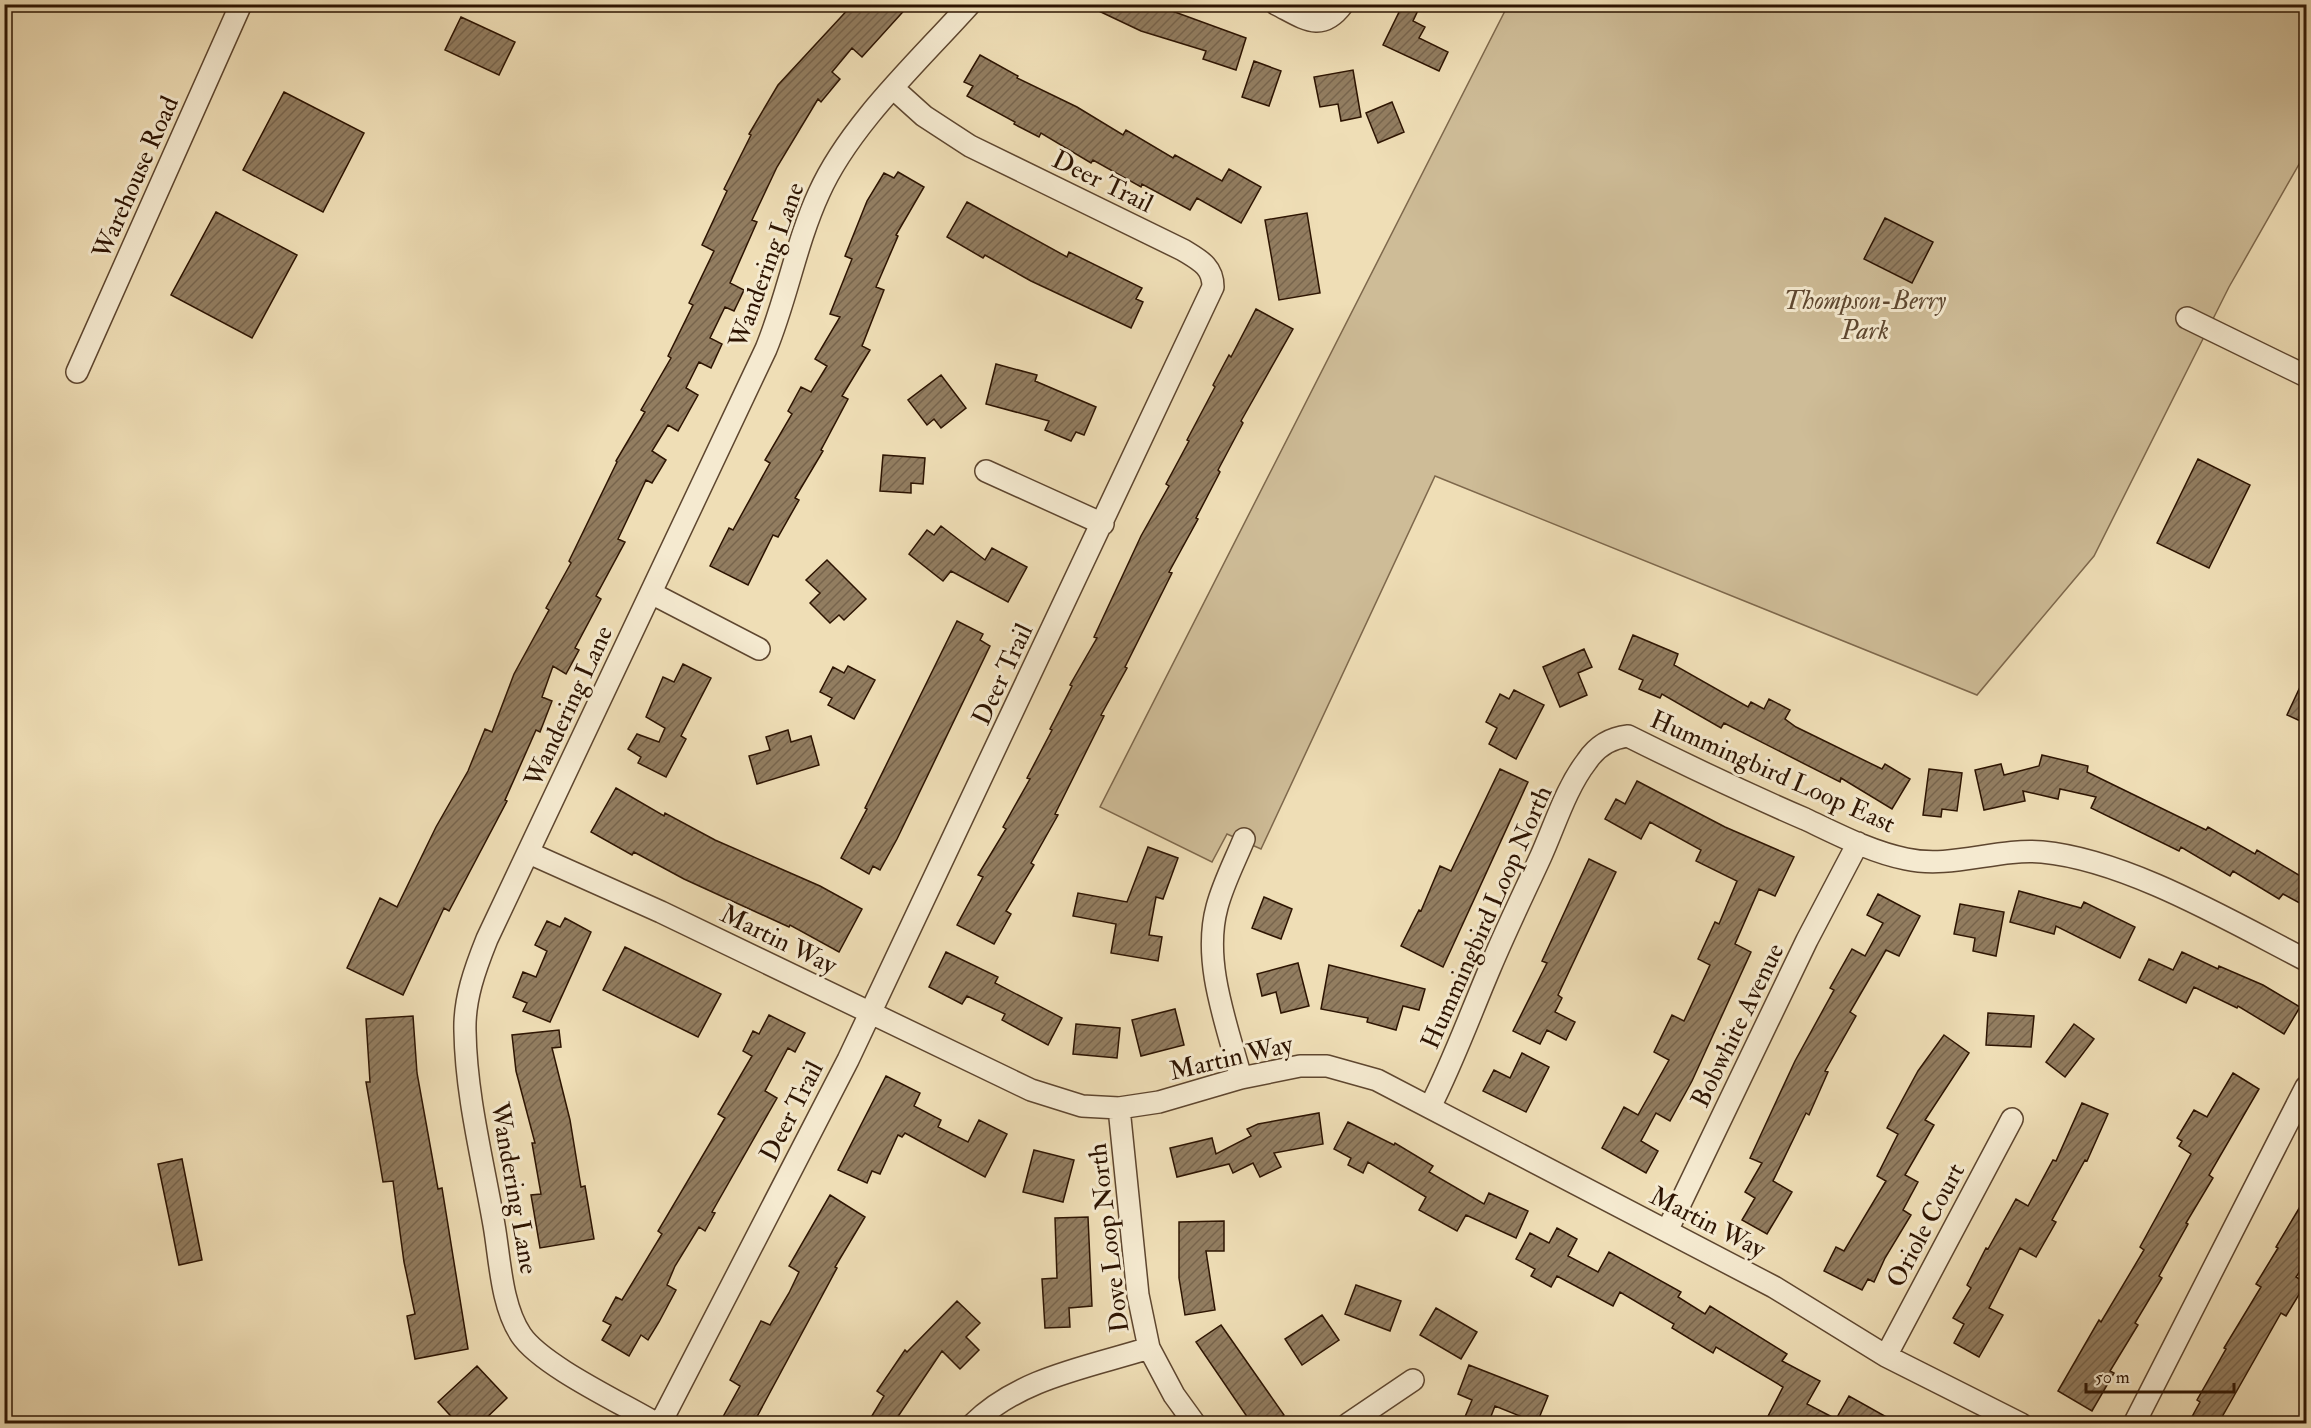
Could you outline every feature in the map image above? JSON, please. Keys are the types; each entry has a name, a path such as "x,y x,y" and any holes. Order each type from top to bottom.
{"street":[{"name":"Warehouse Road","path":"77,372 241,4"},
{"name":"Wandering Lane","path":"659,1424 549,1362 532,1349 519,1333 506,1292 471,1092 465,1031 467,1000 475,970 779,317 819,192 849,140 970,4"},
{"path":"1276,4 1310,21 1324,22 1340,8"},
{"name":"Deer Trail","path":"659,1424 870,1013 1209,297 1213,275 1206,265 1183,250 970,146 924,116 894,89"},
{"path":"2187,318 2307,376"},
{"path":"986,471 1103,524"},
{"path":"651,593 759,649"},
{"name":"Hummingbird Loop East","path":"1595,751 1605,742 1628,736 1858,843 1906,859 1932,862 2038,852 2092,861 2175,894 2307,960"},
{"name":"Hummingbird Loop North","path":"1430,1107 1453,1062 1490,967 1567,797 1585,762 1595,751"},
{"path":"1241,1078 1217,984 1212,943 1217,905 1244,839"},
{"name":"Bobwhite Avenue","path":"1667,1231 1807,940 1858,843"},
{"name":"Martin Way","path":"529,853 1031,1090 1082,1106 1119,1108 1160,1102 1241,1078 1300,1066 1327,1066 1352,1071 1377,1080 1572,1184 1774,1287 1886,1356 2021,1424"},
{"path":"2134,1424 2307,1087"},
{"name":"Dove Loop North","path":"973,1424 986,1411 1010,1395 1036,1383 1149,1348 1138,1295 1119,1108"},
{"name":"Oriole Court","path":"1886,1356 2012,1119"},
{"path":"1149,1348 1174,1395 1195,1424"},
{"path":"1348,1424 1413,1380"}],"green space":[{"name":"Thompson-Berry Park","path":"1508,5 2306,5 2306,152 2229,287 2094,556 1977,695 1435,476 1261,849 1227,834 1212,862 1100,807"}],"building":[{"path":"853,4 910,4 862,57 852,48 832,72 840,79 821,102 818,99 777,167 752,220 757,222 730,283 744,290 734,311 725,307 710,338 722,344 711,368 699,362 686,388 698,395 678,431 668,425 652,451 666,460 652,483 646,480 618,539 625,542 596,596 601,599 575,648 579,650 566,674 553,666 542,697 552,701 540,732 536,730 505,800 507,801 449,911 444,908 403,995 347,968 380,898 397,907 436,827 468,771 485,729 492,732 514,674 549,610 546,608 571,563 569,561 616,461 645,412 641,410 671,358 668,356 693,305 689,303 714,251 702,245 727,191 724,189 751,135 749,134 778,85"},
{"path":"1084,4 1153,4 1246,38 1236,70 1203,59 1206,51 1141,31"},
{"path":"1403,4 1421,4 1413,21 1425,27 1419,38 1448,52 1439,71 1383,45"},
{"path":"461,17 515,42 499,75 445,50"},
{"path":"980,55 1018,76 1017,78 1077,107 1123,135 1126,130 1173,158 1175,155 1222,181 1229,169 1261,187 1241,223 1197,198 1190,210 1142,184 1141,187 1093,160 1091,163 1041,133 1039,137 1014,124 1015,122 967,96 973,86 964,82"},
{"path":"1254,61 1281,71 1269,106 1242,97"},
{"path":"1353,70 1361,117 1341,121 1338,104 1320,107 1314,77"},
{"path":"284,92 364,133 323,212 243,170"},
{"path":"1392,102 1404,132 1378,143 1366,113"},
{"path":"898,172 924,187 896,235 898,236 876,287 884,290 862,346 870,350 842,396 848,399 821,450 823,451 795,498 799,500 778,537 773,535 748,585 710,566 729,528 733,530 770,463 765,460 792,414 788,411 801,387 811,392 827,366 815,359 840,317 830,314 852,259 845,256 867,201 884,173 894,178"},
{"path":"967,202 1067,257 1069,252 1142,288 1136,299 1143,302 1131,328 1031,281 985,255 983,258 947,237"},
{"path":"216,212 297,255 252,338 171,295"},
{"path":"1307,213 1320,293 1279,300 1265,220"},
{"path":"1885,218 1933,242 1912,283 1864,259"},
{"path":"1256,309 1293,329 1241,421 1243,423 1218,470 1220,472 1196,518 1198,519 1169,572 1172,573 1125,667 1127,668 1101,715 1104,716 1055,814 1058,815 1031,863 1034,865 1006,911 1011,914 994,944 957,925 983,877 978,875 1006,829 1003,827 1030,779 1027,778 1052,730 1050,729 1072,686 1070,685 1097,638 1094,637 1141,536 1169,486 1166,484 1215,387 1213,385 1229,355 1231,357"},
{"path":"996,364 1037,375 1035,381 1096,407 1084,435 1076,432 1071,441 1045,430 1049,421 986,404"},
{"path":"941,375 966,408 941,428 934,419 927,425 908,400"},
{"path":"883,455 925,458 923,484 911,483 911,493 880,491"},
{"path":"2198,459 2250,485 2209,568 2157,543"},
{"path":"941,526 985,560 992,548 1027,567 1008,602 951,571 943,581 909,554 927,530 934,535"},
{"path":"827,560 866,599 844,620 839,615 830,623 810,603 820,593 806,580"},
{"path":"957,621 983,634 980,640 990,646 897,839 880,870 873,866 869,874 841,858 867,809 865,808"},
{"path":"1633,635 1678,654 1674,665 1748,707 1751,702 1764,709 1769,699 1790,710 1785,719 1796,727 1882,769 1885,764 1910,779 1892,809 1841,778 1840,782 1724,723 1721,728 1662,694 1660,698 1639,689 1643,680 1619,669"},
{"path":"1584,649 1592,667 1578,673 1587,695 1560,707 1543,667"},
{"path":"683,664 711,678 681,736 686,739 666,777 638,763 641,757 628,749 637,734 659,742 665,728 646,717 663,677 674,682"},
{"path":"848,666 875,680 854,719 828,705 832,698 820,692 833,667 844,673"},
{"path":"2307,672 2307,724 2287,715"},
{"path":"1514,690 1544,705 1516,759 1489,744 1497,728 1486,722 1500,694 1509,699"},
{"path":"788,730 791,742 811,736 819,765 757,784 749,756 770,750 766,737"},
{"path":"2042,755 2088,766 2087,772 2206,830 2208,827 2255,854 2257,850 2307,880 2307,907 2283,894 2279,899 2233,871 2230,876 2181,847 2179,851 2091,808 2096,797 2060,789 2058,799 2023,791 2025,801 1984,810 1975,770 2001,764 2004,775 2039,766"},
{"path":"1500,769 1528,782 1443,967 1401,946 1419,910 1421,911 1440,866 1451,871"},
{"path":"1929,769 1962,773 1957,811 1942,809 1941,817 1923,815"},
{"path":"1637,781 1725,827 1794,857 1775,896 1759,889 1735,944 1751,952 1692,1081 1670,1121 1656,1113 1641,1141 1658,1151 1646,1173 1602,1148 1624,1107 1638,1115 1669,1060 1654,1052 1672,1015 1684,1021 1710,965 1698,959 1715,922 1719,924 1737,881 1696,861 1701,850 1650,822 1641,839 1605,819 1616,799 1625,804"},
{"path":"616,788 664,816 665,813 715,840 820,886 862,909 839,952 790,925 789,927 684,879 634,852 632,855 591,832"},
{"path":"1148,847 1178,858 1163,899 1156,897 1149,935 1162,937 1158,961 1111,953 1116,924 1073,916 1078,893 1127,902"},
{"path":"1589,859 1616,872 1558,995 1562,998 1555,1012 1575,1022 1566,1040 1547,1030 1540,1044 1513,1031 1547,963 1542,961"},
{"path":"2019,891 2081,908 2084,902 2135,927 2120,958 2056,926 2054,934 2010,922"},
{"path":"1878,894 1920,916 1899,956 1886,950 1850,1012 1856,1016 1825,1071 1828,1072 1809,1115 1806,1113 1773,1181 1792,1192 1767,1234 1742,1220 1755,1198 1745,1192 1762,1163 1750,1158 1795,1061 1834,990 1830,988 1852,949 1865,956 1883,923 1867,915"},
{"path":"1264,897 1292,909 1281,939 1252,928"},
{"path":"1960,904 2004,912 1996,956 1973,951 1975,938 1954,934"},
{"path":"565,918 591,932 550,1022 523,1011 527,1003 513,997 523,972 536,977 547,951 535,945 547,921 560,927"},
{"path":"625,947 721,994 698,1037 603,990"},
{"path":"946,952 998,977 995,983 1062,1018 1048,1045 1002,1020 1005,1014 967,996 962,1004 929,987"},
{"path":"2182,952 2218,969 2219,966 2263,985 2300,1007 2284,1034 2238,1006 2237,1008 2194,987 2186,1003 2139,980 2149,959 2173,970"},
{"path":"1298,963 1309,1006 1281,1013 1276,992 1262,996 1257,974"},
{"path":"1329,965 1425,989 1419,1010 1403,1006 1396,1030 1367,1022 1368,1018 1321,1009"},
{"path":"1175,1009 1184,1045 1141,1056 1132,1020"},
{"path":"1988,1013 2034,1016 2031,1047 1986,1045"},
{"path":"769,1015 805,1033 795,1052 788,1048 765,1091 777,1098 712,1212 715,1213 705,1231 699,1227 675,1266 667,1285 676,1290 659,1322 648,1340 641,1335 629,1356 602,1340 611,1325 603,1321 616,1297 622,1300 662,1234 658,1231 725,1118 718,1114 752,1056 743,1051 753,1031 759,1034"},
{"path":"413,1016 417,1073 438,1189 442,1188 468,1349 415,1359 407,1316 415,1314 404,1262 393,1181 383,1182 366,1082 370,1082 366,1019"},
{"path":"1076,1024 1120,1028 1117,1058 1073,1054"},
{"path":"2074,1024 2094,1039 2065,1077 2046,1062"},
{"path":"559,1030 561,1047 552,1048 570,1120 581,1187 585,1186 594,1239 540,1248 531,1195 541,1194 532,1143 535,1143 516,1071 512,1035"},
{"path":"1944,1035 1969,1053 1925,1120 1934,1125 1905,1175 1918,1182 1903,1210 1911,1215 1885,1258 1874,1282 1868,1279 1862,1290 1824,1271 1836,1247 1844,1251 1886,1181 1877,1176 1898,1134 1887,1128 1918,1071"},
{"path":"1522,1053 1549,1067 1526,1112 1483,1091 1494,1070 1510,1078"},
{"path":"2233,1073 2259,1089 2209,1175 2213,1178 2186,1223 2188,1224 2159,1276 2162,1278 2135,1323 2138,1325 2110,1371 2114,1373 2092,1411 2058,1391 2099,1320 2101,1322 2144,1250 2140,1247 2191,1154 2179,1146 2182,1141 2177,1138 2194,1110 2207,1117"},
{"path":"886,1076 920,1093 914,1106 941,1120 938,1127 968,1142 979,1120 1007,1134 985,1177 905,1133 902,1137 898,1135 880,1174 872,1171 867,1183 838,1170"},
{"path":"2082,1103 2108,1114 2087,1161 2085,1160 2052,1220 2056,1222 2036,1257 2020,1248 1989,1308 2003,1315 1979,1357 1954,1343 1964,1324 1953,1318 1971,1288 1967,1285 1986,1248 1988,1249 2016,1199 2028,1206 2053,1160 2056,1161"},
{"path":"1319,1113 1323,1144 1274,1153 1281,1167 1260,1177 1253,1163 1233,1173 1229,1164 1177,1177 1170,1148 1212,1138 1216,1154 1251,1136 1247,1129 1258,1124"},
{"path":"1348,1122 1394,1145 1395,1143 1433,1166 1429,1172 1484,1204 1489,1193 1528,1211 1516,1238 1466,1215 1457,1231 1419,1210 1426,1197 1368,1162 1363,1173 1348,1165 1351,1158 1334,1149"},
{"path":"1034,1150 1074,1160 1063,1202 1023,1192"},
{"path":"182,1159 202,1260 179,1265 158,1164"},
{"path":"830,1195 865,1217 835,1267 837,1268 753,1424 719,1424 740,1386 730,1380 761,1321 770,1325 789,1293 799,1272 789,1266"},
{"path":"2307,1195 2307,1261 2296,1277 2306,1283 2286,1316 2281,1313 2218,1424 2188,1424 2200,1402 2197,1400 2226,1349 2224,1348 2261,1287 2256,1284"},
{"path":"1088,1217 1092,1306 1069,1308 1070,1327 1045,1328 1042,1279 1057,1278 1055,1218"},
{"path":"1224,1221 1224,1251 1206,1251 1215,1310 1185,1315 1179,1278 1179,1222"},
{"path":"1557,1228 1577,1239 1568,1256 1598,1272 1609,1252 1681,1292 1678,1297 1705,1314 1710,1306 1787,1354 1782,1361 1820,1381 1807,1404 1836,1419 1849,1396 1899,1424 1764,1424 1783,1387 1716,1347 1713,1353 1672,1328 1674,1324 1620,1292 1613,1306 1557,1276 1551,1287 1531,1276 1535,1269 1516,1259 1530,1233 1549,1243"},
{"path":"1356,1285 1401,1301 1390,1331 1345,1314"},
{"path":"957,1301 980,1323 966,1337 979,1350 960,1369 942,1351 893,1424 867,1424 884,1396 877,1391 905,1350 907,1352"},
{"path":"1436,1308 1477,1332 1461,1359 1420,1335"},
{"path":"1322,1315 1339,1340 1302,1365 1285,1339"},
{"path":"1221,1325 1284,1415 1270,1424 1252,1424 1196,1342"},
{"path":"1469,1365 1548,1396 1537,1423 1495,1406 1488,1424 1462,1424 1472,1400 1458,1394"},
{"path":"477,1366 507,1398 480,1424 458,1424 438,1402"}]}
